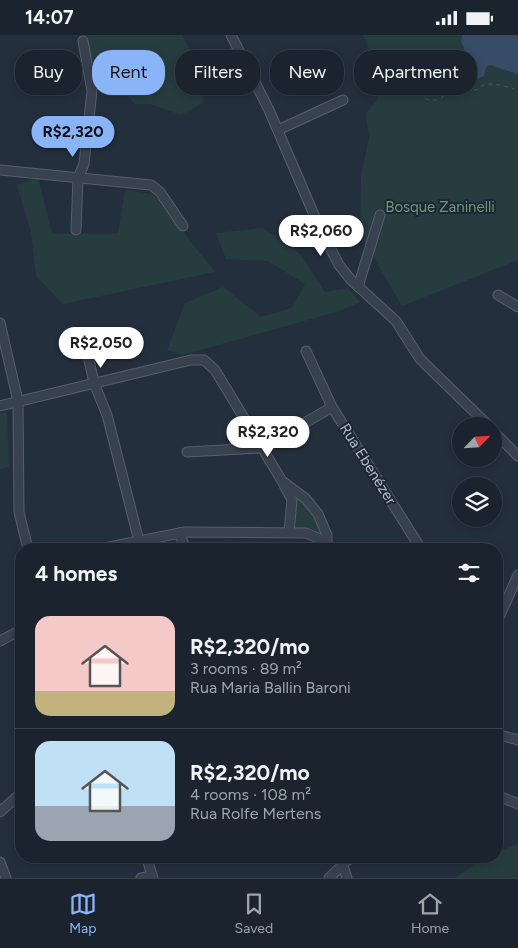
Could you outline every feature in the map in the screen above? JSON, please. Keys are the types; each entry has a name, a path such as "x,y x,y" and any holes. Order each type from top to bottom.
{"street":[{"path":"232,35 278,130 326,240 345,273 392,317 420,359 480,417"},
{"path":"76,230 78,178 84,164 92,91 83,41"},
{"path":"278,130 343,101"},
{"path":"0,170 152,185 160,192 183,226"},
{"path":"358,287 380,215"},
{"path":"498,295 518,307"},
{"path":"0,323 18,401 19,512 27,543"},
{"path":"87,351 94,383 107,415 140,541"},
{"name":"Rua Ebenézer","path":"306,351 332,407 417,543"},
{"path":"0,406 191,359 204,360 215,370 292,500 289,532"},
{"path":"187,452 262,448 332,407"},
{"path":"502,439 518,456"},
{"path":"282,481 306,499 318,514 327,535 326,543"},
{"path":"130,543 179,533 289,532 314,535 321,543"},
{"path":"179,533 183,543"},
{"path":"503,608 518,575"},
{"path":"0,641 15,633"},
{"path":"503,736 518,739"},
{"path":"0,812 15,798"},
{"path":"503,798 518,805"},
{"path":"0,862 6,878"},
{"path":"141,878 152,877 148,863"},
{"path":"329,878 346,863"},
{"path":"343,866 347,878"}],"path":[{"path":"477,89 482,84 494,83 515,89"},
{"path":"424,95 427,99 440,99 443,95"}],"green space":[{"path":"87,35 182,35 190,50 175,50 175,95 202,95 203,103 181,115 151,104 134,104 128,95 165,95 165,50 92,50 92,63"},
{"name":"Bosque Zaninelli","path":"363,35 518,35 518,260 402,306 360,234 361,176 369,138 366,113 378,99 378,95 477,95 477,50 370,50"},
{"path":"38,177 52,234 118,233 125,190 153,194 215,272 63,304 36,276 31,232 17,185"},
{"path":"263,228 300,254 325,292 348,288 360,302 340,311 182,355 167,350 185,303 223,287 261,317 292,308 305,284 268,261 226,259 216,233"},
{"path":"7,412 9,467 0,469 0,413"},
{"path":"295,496 315,514 323,532 323,538 311,528 293,528"},
{"path":"518,844 518,878 455,878 474,863 503,863 503,849"}],"water":[{"path":"462,35 518,35 518,74 490,65 486,67 484,76 477,79 477,50 465,50 461,42"}]}
